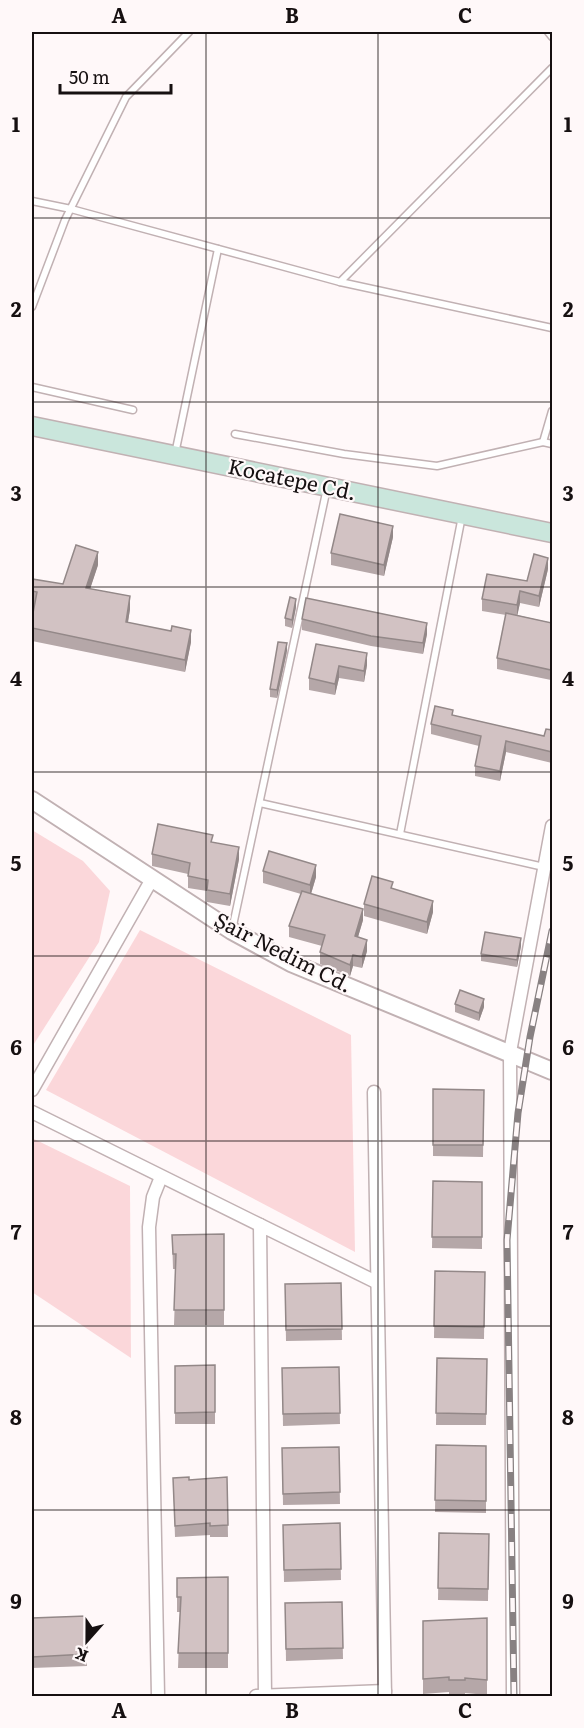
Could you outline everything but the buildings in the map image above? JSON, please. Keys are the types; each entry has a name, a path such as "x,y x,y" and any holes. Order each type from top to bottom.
{"main road":[{"name":"Kocatepe Cd.","path":"32,426 552,533"}],"street":[{"name":"Şair Nedim Cd.","path":"32,800 232,930 291,963 552,1071"},
{"path":"513,1696 510,1052 552,826"},
{"path":"32,1090 152,879"},
{"path":"260,1225 261,1696 385,1694 374,1092"},
{"path":"32,1112 376,1282"},
{"path":"158,1696 148,1227 153,1197 162,1177"}],"lane":[{"path":"32,307 71,209 126,97 189,32"},
{"path":"548,32 552,37"},
{"path":"340,282 552,68"},
{"path":"32,201 71,209 340,282 552,328"},
{"path":"175,456 218,249"},
{"path":"32,387 133,410"},
{"path":"543,442 552,411"},
{"path":"235,434 344,454 437,466 543,442 552,444"},
{"path":"232,930 327,488"},
{"path":"400,834 462,515"},
{"path":"260,802 545,867"}],"shaded area":[{"path":"32,830 83,861 110,891 99,942 32,1047"},
{"path":"140,930 351,1035 355,1252 46,1090"},
{"path":"32,1138 130,1186 131,1358 32,1292"}],"railway":[{"path":"514,1696 507,1240 518,1113 530,1037 552,931"}]}
